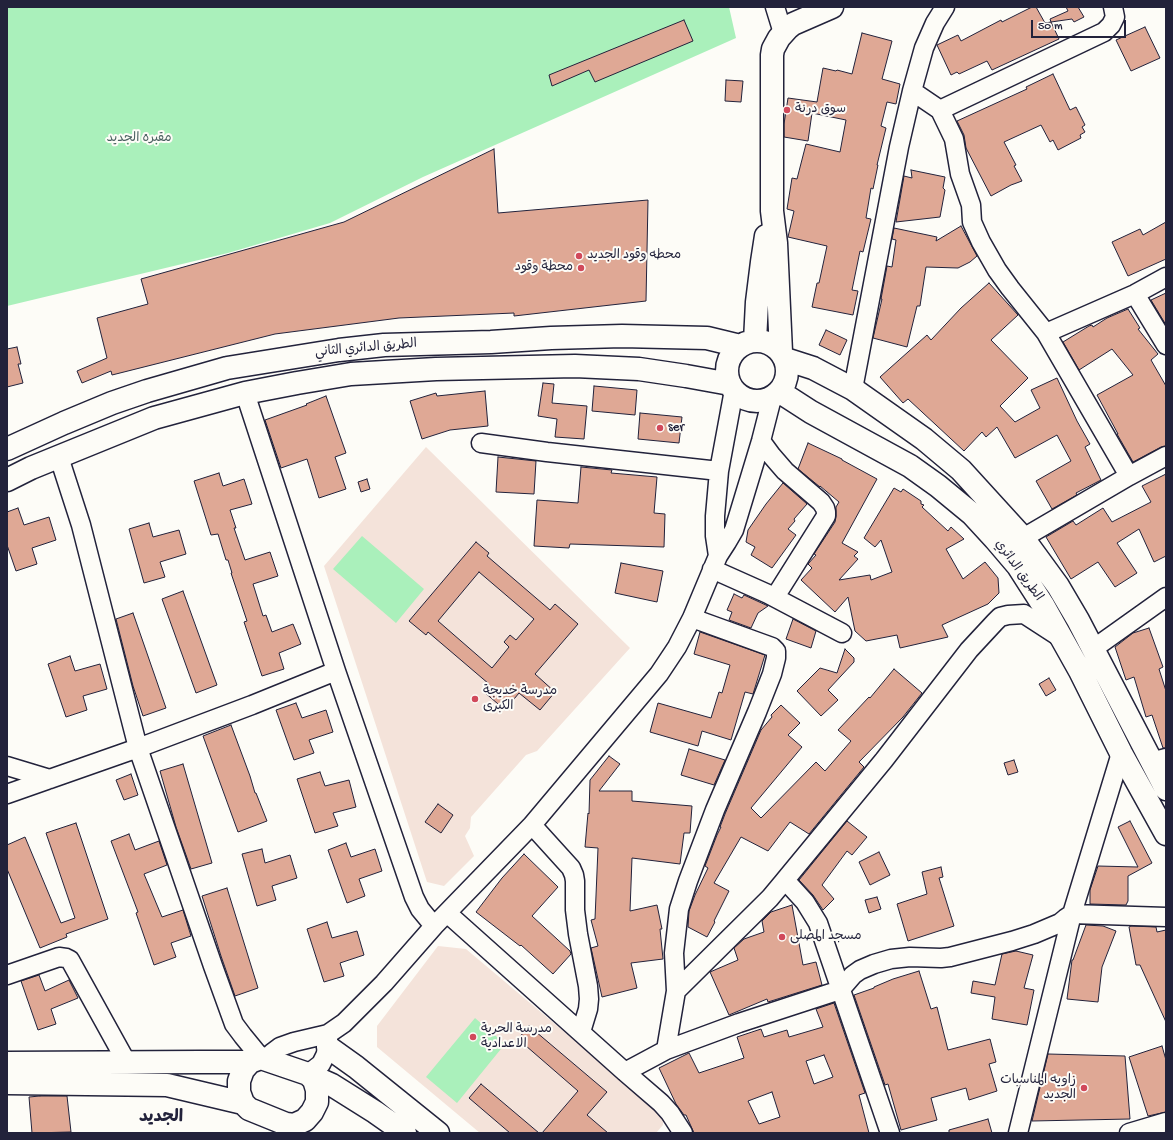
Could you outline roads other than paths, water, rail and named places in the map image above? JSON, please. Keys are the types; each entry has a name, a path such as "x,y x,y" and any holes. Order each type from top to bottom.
{"main road":[{"path":"783,356 769,344 748,344 732,354 728,364 727,374 732,387 741,397 751,401 762,401 776,395 786,382 787,371 783,356 776,243 772,211 772,55 776,43 782,33 793,24 832,7"},
{"path":"748,344 757,302 762,262 772,211"},
{"name":"الطريق الدائري الثاني","path":"7,449 112,402 162,386 227,368 339,350 384,345 622,336 707,338 748,344"},
{"name":"الطريق الدائري","path":"783,356 813,368 853,389 924,439 961,470 1023,538 1058,586 1093,649 1159,760 1166,789"},
{"name":"الطريق الدائري الثاني","path":"7,480 31,468 59,458 154,418 245,393 296,382 351,374 436,369 575,366 639,369 686,376 732,387"},
{"name":"الطريق الدائري","path":"776,395 910,466 938,486 972,514 995,538 1018,566 1043,605 1090,691 1121,753 1166,834"},
{"path":"328,1041 356,1067 438,1133"},
{"path":"259,1060 242,1070 238,1081 239,1092 244,1103 250,1109 286,1124 294,1125 314,1133"},
{"path":"7,1063 127,1063 259,1060 323,1081 375,1112 405,1133"},
{"path":"294,1125 305,1120 312,1112 317,1102 317,1090 311,1077"},
{"path":"7,1083 167,1084 244,1103"}],"street":[{"path":"775,7 782,33"},
{"path":"853,389 912,91 924,48 945,7"},
{"path":"940,110 1104,32 1111,25 1115,17 1113,7"},
{"path":"912,91 940,110 954,139 960,174 971,205 972,222 981,242 1001,276 1046,333 1129,476"},
{"path":"1046,333 1135,294 1166,277"},
{"path":"1135,294 1166,345"},
{"path":"715,563 715,516 719,471 732,387"},
{"path":"245,393 336,671 414,897 420,909 434,926"},
{"path":"311,1077 326,1056 328,1041 384,983 434,926 532,825 659,674 677,647 692,618 715,563 734,530 776,395"},
{"path":"761,441 785,471 821,502 826,512 826,516 775,597"},
{"path":"481,443 547,452 719,471"},
{"path":"1023,538 1166,456"},
{"path":"59,458 81,525 138,748 234,1024 259,1060 280,1047 294,1042 328,1041"},
{"path":"715,563 842,633"},
{"path":"1093,649 1166,597"},
{"path":"676,991 770,898 884,760 969,650 1000,617 1024,614 1061,638"},
{"path":"666,1050 676,991 674,953 679,909 715,810 757,712 772,674 776,658 776,651 772,647 692,618"},
{"path":"7,794 138,748 252,705 336,671"},
{"path":"1018,1133 1072,914 1121,753"},
{"path":"7,766 50,779"},
{"path":"532,825 571,868 574,875 575,910 589,999 588,1009 581,1032"},
{"path":"785,880 805,902 818,923 890,1133"},
{"path":"447,913 661,1103 670,1113 683,1133"},
{"path":"625,1072 666,1050 739,1023 840,990 853,975 874,964 897,958 950,957 1034,934 1060,923 1072,914 1166,916"},
{"path":"7,975 59,957 70,960 127,1063"},
{"path":"1140,1131 1166,1122"}],"place":[{"name":"سوق درنة","path":"787,110"},
{"name":"محطه وقود الجديد","path":"579,256"},
{"name":"محطة وقود","path":"581,268"},
{"name":"ser","path":"660,428"},
{"name":"مدرسة خديجة الكبرى","path":"475,699"},
{"name":"مسجد المصلى","path":"782,937"},
{"name":"مدرسة الحرية الاعدادية","path":"473,1037"},
{"name":"زاويه المناسبات الجديد","path":"1084,1088"}],"district":[{"name":"الجديد","path":"161,1118"}],"park label":[{"name":"مقبره الجديد","path":"139,139"}]}
